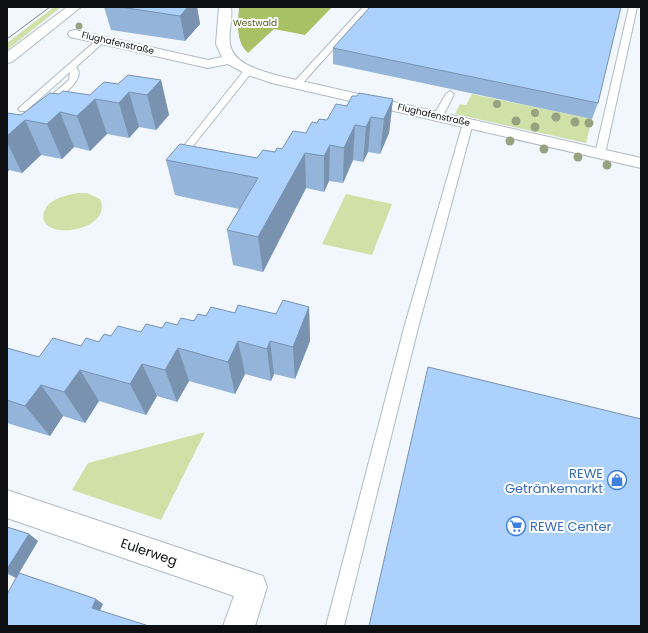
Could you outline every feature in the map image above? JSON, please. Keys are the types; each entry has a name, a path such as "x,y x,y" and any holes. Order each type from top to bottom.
{"street":[{"path":"7,59 74,7"},
{"path":"225,7 223,43 226,54 231,59"},
{"name":"Flughafenstraße","path":"75,34 208,64 219,63 231,59 241,67 297,84 641,163"},
{"name":"Eulerweg","path":"7,504 252,587 240,626"}],"lane":[{"path":"297,84 367,7"},
{"path":"600,154 633,7"},
{"path":"23,109 105,41"},
{"path":"37,112 73,81 75,77 72,69"},
{"path":"186,149 249,70"},
{"path":"438,116 450,94"},
{"path":"334,626 411,328 468,123"}],"green space":[{"path":"54,7 61,7 7,50 7,43"},
{"name":"Westwald","path":"239,7 332,7 305,35 274,29 248,53 241,43 238,32"},
{"path":"472,94 592,119 586,143 455,114 460,104 466,105"},
{"path":"87,193 100,199 102,210 96,219 86,226 74,230 51,228 44,222 44,212 49,204 63,196"},
{"path":"346,194 392,204 372,255 322,244"},
{"path":"205,432 161,520 72,490 88,463"}],"building":[{"path":"120,7 188,7 180,16"},
{"path":"370,7 621,7 598,103 333,48"},
{"path":"128,75 161,80 147,95 129,92 119,103 95,99 77,116 60,112 47,124 25,120 7,136 7,113 21,115 50,93 59,94 63,91 90,95 104,82 118,84"},
{"path":"359,93 393,99 384,119 371,117 366,127 355,125 344,148 330,145 324,156 305,153 258,237 227,230 258,178 166,160 180,144 257,158 263,150 275,152 277,148 282,149 293,131 306,133 312,122 317,123 319,119 327,120 336,104 347,106 352,96 357,96"},
{"path":"283,300 309,307 293,347 270,341 267,349 238,341 228,362 178,348 165,370 142,364 130,384 80,370 64,392 41,385 25,406 7,400 7,348 39,357 53,338 81,346 86,338 99,342 104,334 111,336 118,326 141,332 146,324 162,328 166,322 177,325 181,318 194,321 198,314 206,316 211,307 235,313 238,305 276,314"},
{"name":"REWE Center","path":"428,367 641,419 641,626 369,626"},
{"path":"7,527 29,534 7,569"},
{"path":"19,573 96,599 92,608 149,626 7,626 7,594"}],"tram line":[{"path":"7,39 50,7"}],"place":[{"name":"REWE Getränkemarkt","path":"617,480"},
{"name":"REWE Center","path":"516,526"}]}
